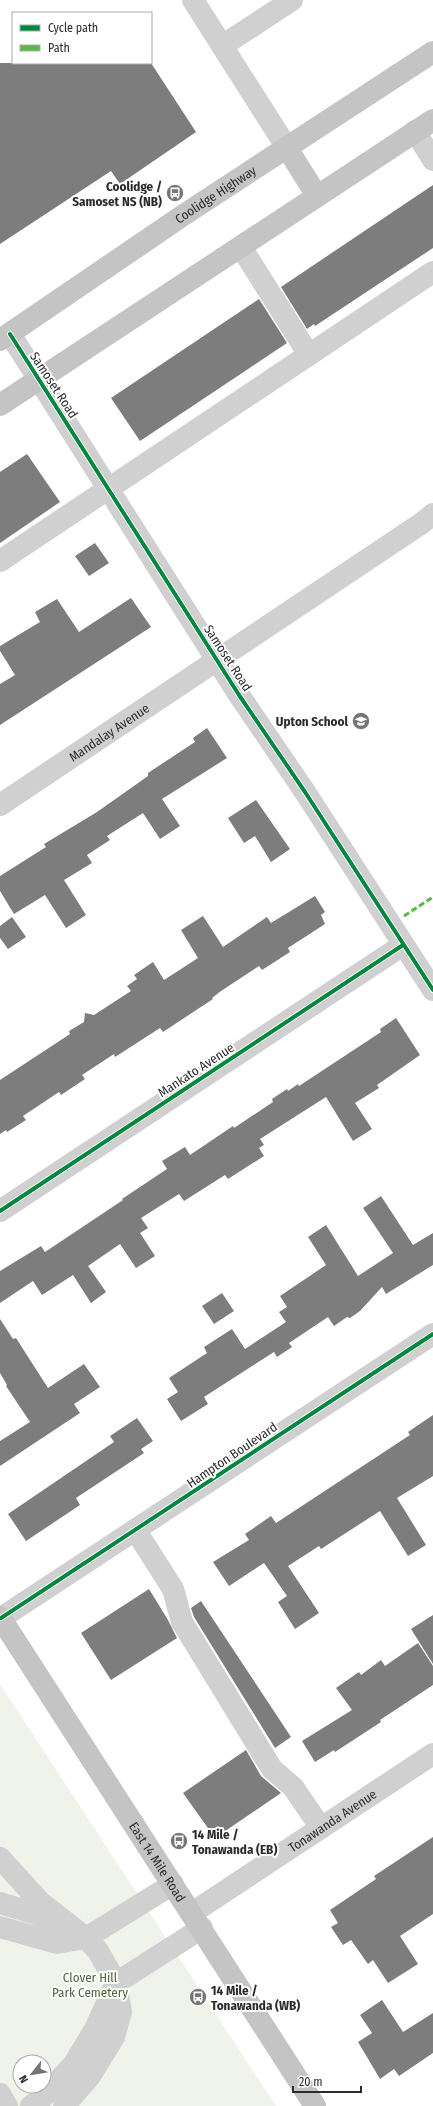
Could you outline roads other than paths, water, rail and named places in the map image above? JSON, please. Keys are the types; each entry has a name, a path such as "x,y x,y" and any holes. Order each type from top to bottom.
{"main road":[{"name":"Coolidge Highway","path":"5,337 126,253 433,52"},
{"path":"0,405 433,120"},
{"path":"288,148 317,196"},
{"name":"East 14 Mile Road","path":"1,1617 315,2106"}],"street":[{"path":"193,0 288,148"},
{"path":"222,46 292,0"},
{"path":"415,132 433,160"},
{"path":"241,247 309,355"},
{"path":"0,561 433,272"},
{"name":"Samoset Road","path":"5,337 38,380 218,661 433,990"},
{"name":"Mandalay Avenue","path":"0,805 429,523"},
{"name":"Mankato Avenue","path":"0,1211 403,945"},
{"name":"Hampton Boulevard","path":"1,1617 136,1531 433,1334"},
{"path":"136,1531 173,1589 182,1622 272,1769 293,1787 321,1828"},
{"name":"Tonawanda Avenue","path":"116,1983 321,1828 433,1754"},
{"path":"0,1858 40,1902 86,1938 98,1951 116,1983 121,2012 114,2037 90,2076 64,2106"},
{"path":"0,1927 56,1943 86,1938 173,1884"},
{"path":"4,1901 36,1914 86,1938"},
{"path":"31,2106 41,2099 74,2064 95,2029 116,1983"},
{"path":"0,2094 7,2106"}],"place":[{"name":"Coolidge / Samoset NS (NB)","path":"175,193"},
{"name":"Upton School","path":"361,721"},
{"name":"14 Mile / Tonawanda (EB)","path":"179,1841"},
{"name":"14 Mile / Tonawanda (WB)","path":"198,1997"}],"park label":[{"name":"Clover Hill Park Cemetery","path":"90,1984"}]}
